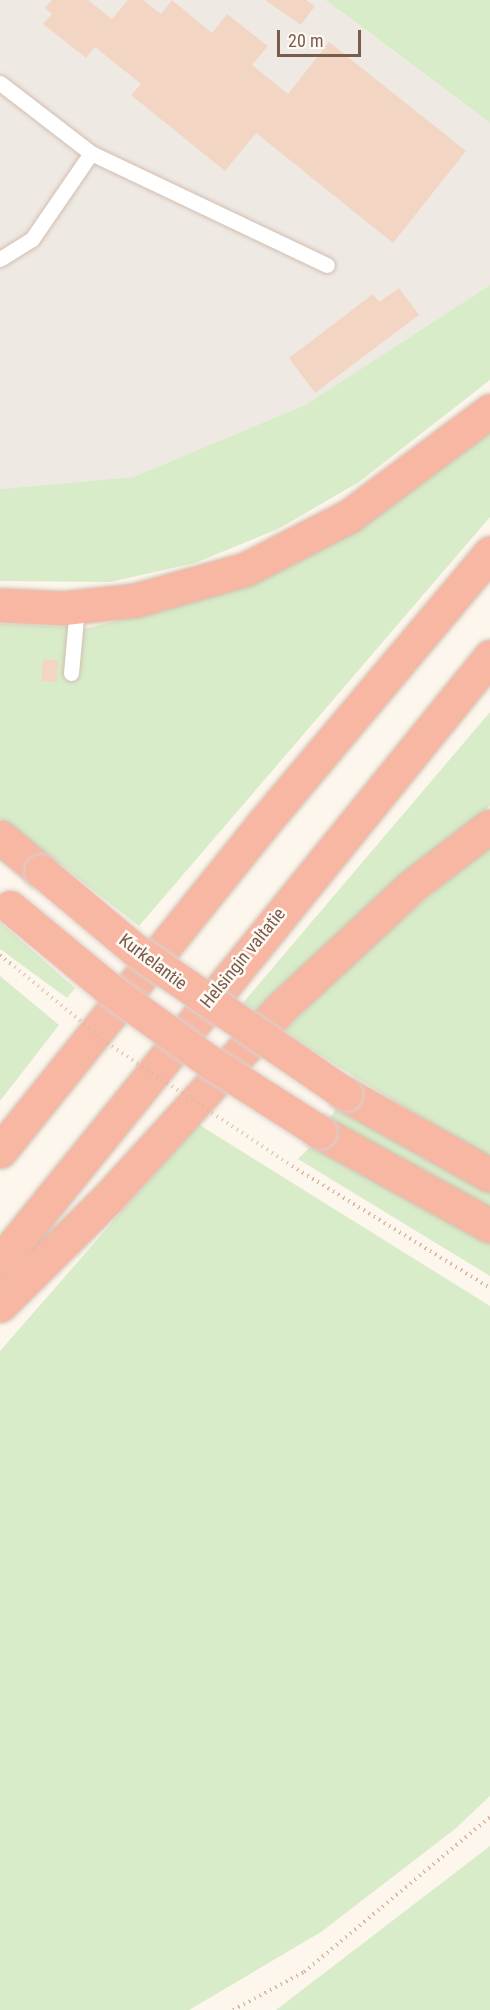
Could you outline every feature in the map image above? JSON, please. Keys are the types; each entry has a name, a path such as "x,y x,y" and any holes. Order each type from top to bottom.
{"highway":[{"path":"0,605 77,607 189,588 290,549 388,489 490,411"},
{"path":"0,1151 262,825 490,553"},
{"name":"Helsingin valtatie","path":"0,1262 490,657"},
{"path":"0,1305 110,1196 284,1006 412,886 490,826"},
{"name":"Kurkelantie","path":"0,837 135,950 345,1094 490,1175"},
{"path":"5,903 201,1056 320,1132 490,1226"}],"lane":[{"path":"0,83 91,153 327,265"},
{"path":"0,259 32,239 91,153"},
{"path":"71,673 77,607"}],"path":[{"path":"0,955 116,1050 292,1167 490,1288"},
{"path":"233,2010 304,1972 490,1817"}],"shaded area":[{"path":"0,0 325,0 490,123 490,285 305,405 133,477 0,489"}],"green space":[{"path":"325,0 490,0 490,123 351,19"},
{"path":"490,285 490,380 359,482 280,528 195,563 110,582 0,581 0,489 133,477 305,405"},
{"path":"490,428 490,517 139,926 0,818 0,624 87,628 200,600 295,562"},
{"path":"490,712 490,806 388,889 256,1014 242,1004"},
{"path":"490,845 490,1159 283,1033 353,960"},
{"path":"0,922 75,988 67,998 0,949"},
{"path":"0,976 59,1025 0,1101"},
{"path":"336,1109 490,1191 490,1208 329,1119"},
{"path":"198,1124 490,1306 490,1796 455,1829 321,1932 189,2010 0,2010 0,1351"},
{"path":"311,1146 490,1239 490,1276 298,1159"},
{"path":"490,1846 490,2010 276,2010"}],"building":[{"path":"52,0 88,0 112,19 128,0 143,0 161,14 172,0 212,33 227,14 268,46 252,65 288,94 329,42 466,151 393,243 256,133 225,171 131,95 141,84 95,47 86,58 43,24 52,14 45,8"},
{"path":"265,0 306,0 315,6 301,25"},
{"path":"399,288 419,315 315,393 289,358 373,294 379,302"},
{"path":"43,659 58,660 57,682 41,681"}]}
